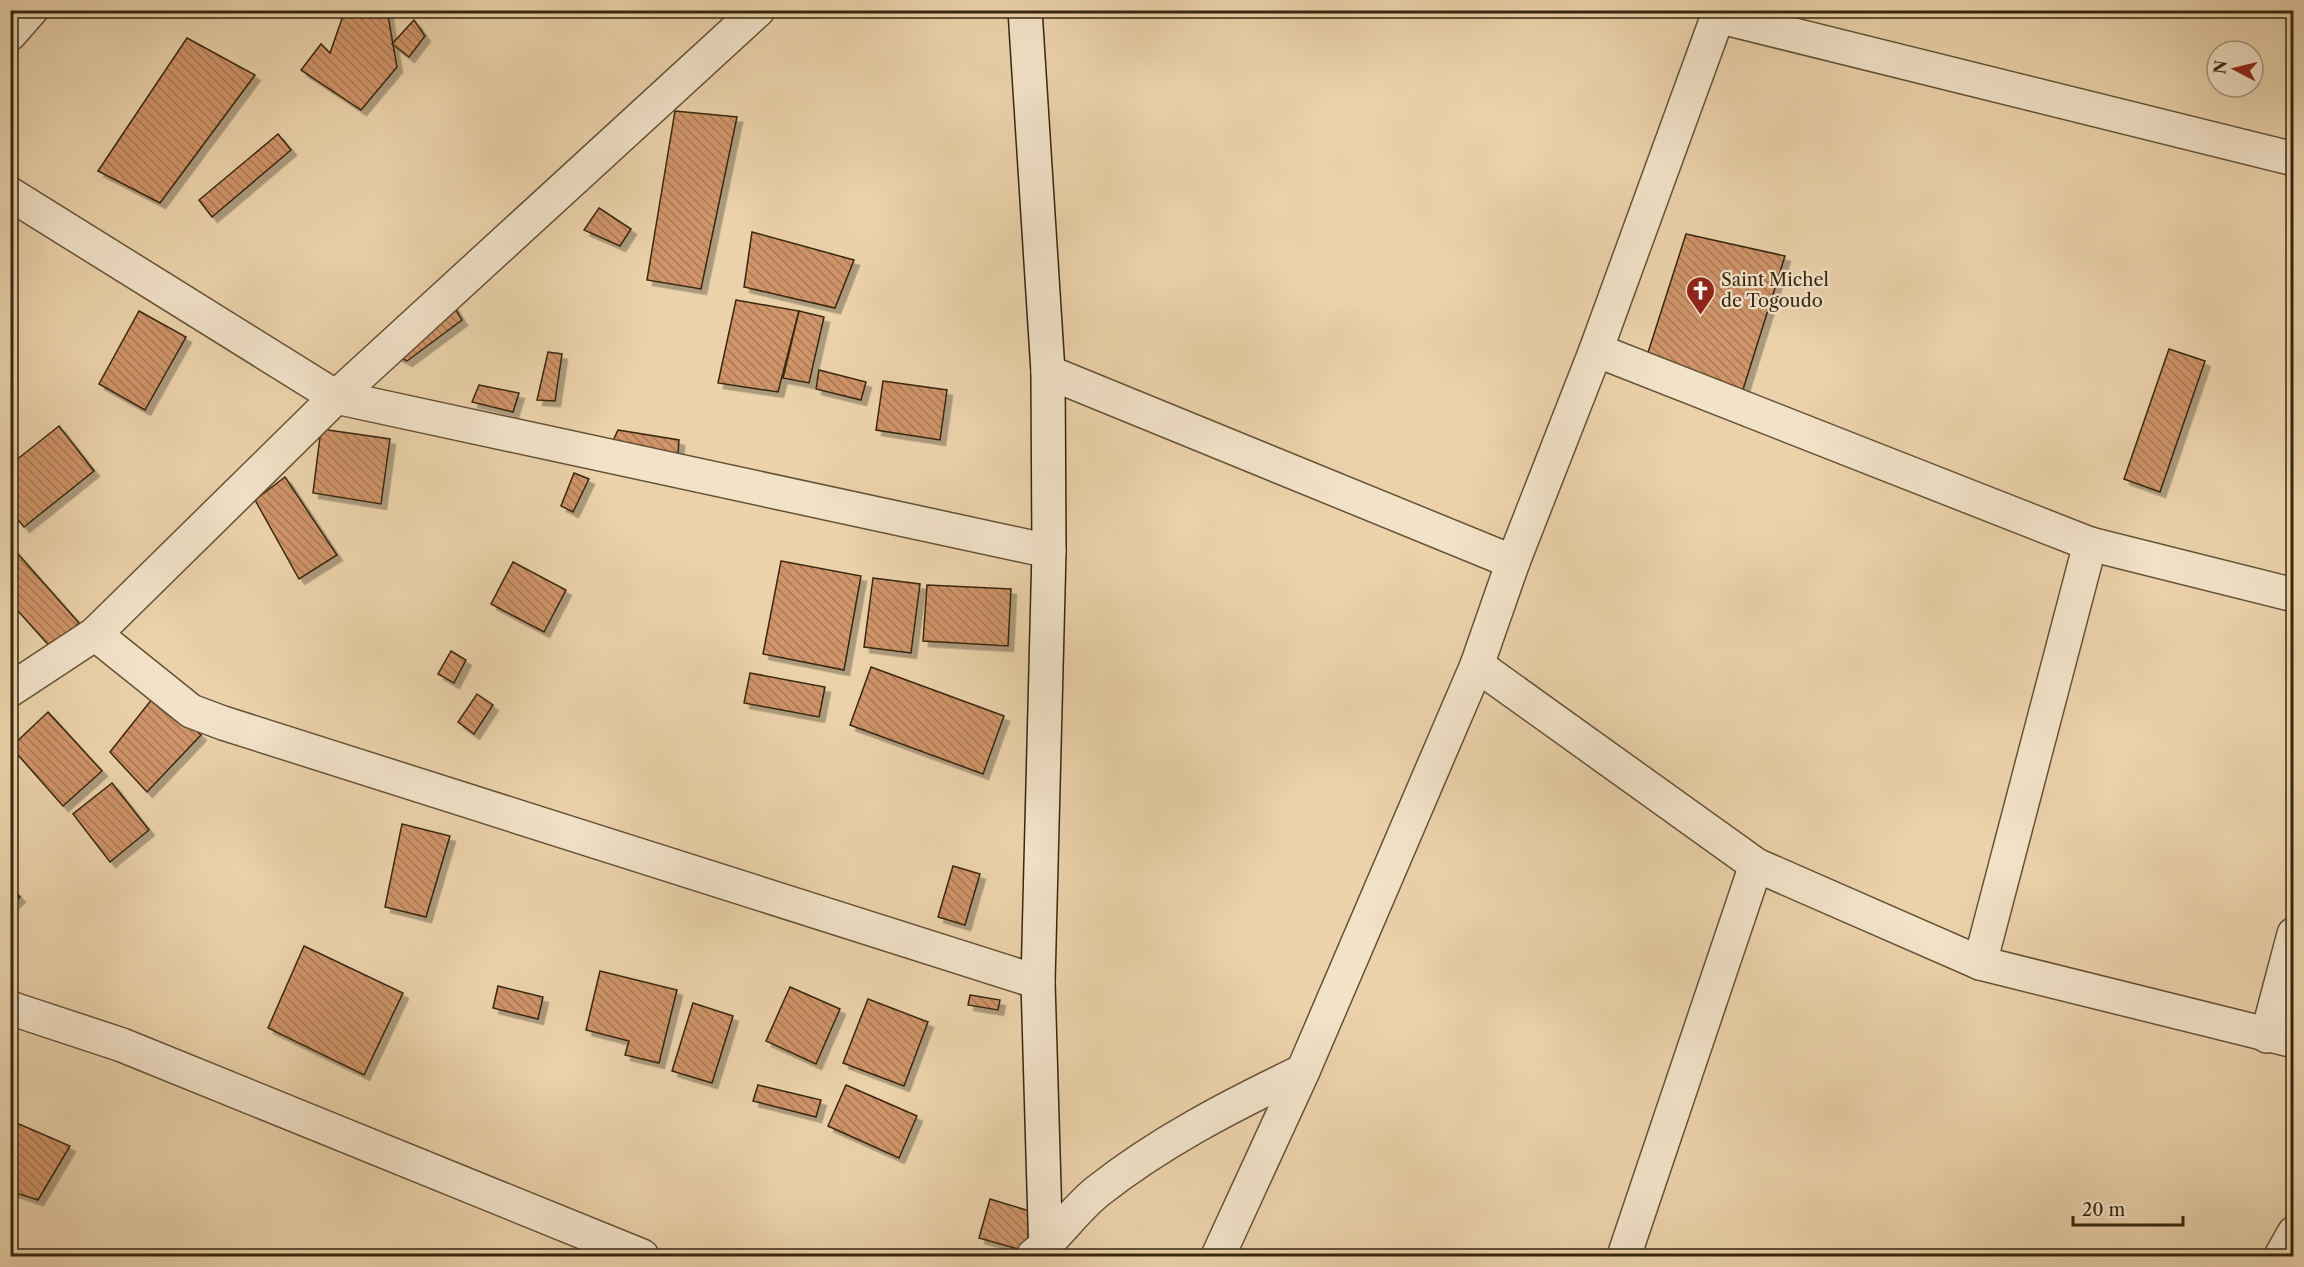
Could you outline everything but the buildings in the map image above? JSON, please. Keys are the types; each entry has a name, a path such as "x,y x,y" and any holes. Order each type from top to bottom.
{"street":[{"path":"10,34 31,10"},
{"path":"10,690 95,634 336,397 758,10"},
{"path":"1025,10 1048,372 1048,551 1038,982 1042,1253"},
{"path":"1218,1257 1303,1071 1477,665 1513,562 1596,350 1719,13 2294,159"},
{"path":"10,194 336,397 1048,551"},
{"path":"1596,350 2090,544 2294,595"},
{"path":"1048,372 1513,562"},
{"path":"1980,963 2090,544"},
{"path":"95,634 191,711 223,723 1038,982"},
{"path":"1477,665 1756,865 1980,963 2280,1038 2294,934"},
{"path":"1624,1257 1756,865"},
{"path":"10,1008 122,1045 642,1257"},
{"path":"1042,1253 1096,1192 1224,1110 1303,1071"},
{"path":"2281,1257 2294,1233"}],"place":[{"name":"Saint Michel de Togoudo","path":"1700,316"}]}
